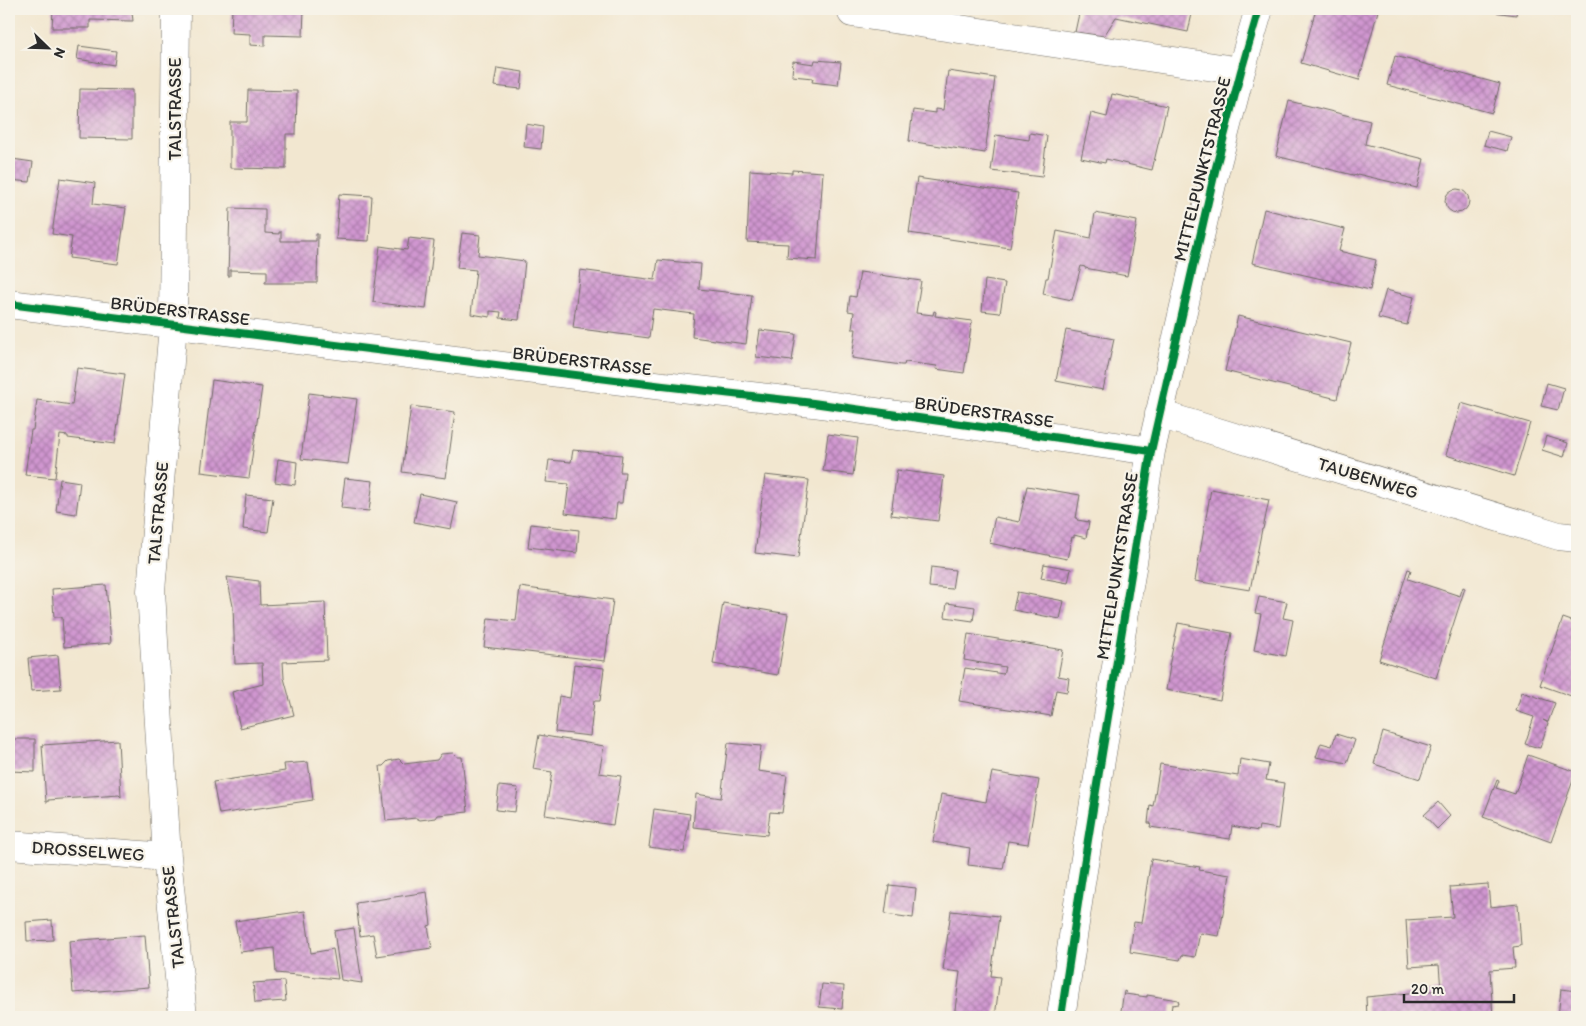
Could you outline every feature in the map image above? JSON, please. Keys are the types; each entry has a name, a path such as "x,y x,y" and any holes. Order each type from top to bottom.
{"street":[{"name":"TALSTRASSE","path":"176,9 173,325 151,591 167,857 183,1017"},
{"name":"MITTELPUNKTSTRASSE","path":"1061,1017 1151,451 1216,171 1259,9"},
{"name":"MITTELPUNKTSTRASSE","path":"852,14 1241,71"},
{"name":"BRÜDERSTRASSE","path":"9,304 814,404 1151,451"},
{"name":"TAUBENWEG","path":"1160,414 1560,536 1577,538"},
{"name":"DROSSELWEG","path":"9,845 167,857"}],"building":[{"path":"53,9 141,9 141,12 132,12 133,21 90,20 90,28 52,28"},
{"path":"232,9 304,9 303,36 265,35 265,46 250,45 250,34 231,33"},
{"path":"338,9 363,9 362,13"},
{"path":"925,9 945,9 945,13"},
{"path":"1080,9 1105,13 1106,9 1193,9 1188,32 1116,17 1104,36 1075,32"},
{"path":"1316,9 1377,9 1359,80 1301,63"},
{"path":"1494,9 1517,9 1516,15 1493,12"},
{"path":"79,46 116,51 114,65 77,59"},
{"path":"1395,56 1500,84 1492,113 1387,85"},
{"path":"815,60 841,62 838,85 812,82 813,78 792,76 793,61 814,64"},
{"path":"497,68 523,72 521,89 494,86"},
{"path":"948,71 995,78 985,153 909,141 913,110 935,113 935,109 943,110"},
{"path":"80,89 132,90 132,139 79,138"},
{"path":"248,90 297,91 296,134 286,134 286,169 230,168 230,122 247,122"},
{"path":"1112,94 1167,106 1152,170 1106,159 1105,163 1081,158 1091,113 1107,117"},
{"path":"1289,101 1370,121 1365,144 1424,159 1417,188 1357,174 1357,176 1276,156"},
{"path":"526,124 543,127 541,149 524,147"},
{"path":"1488,131 1511,137 1507,151 1484,145"},
{"path":"1030,133 1047,136 1042,177 991,171 996,135 1029,140"},
{"path":"12,159 33,162 30,182 9,180"},
{"path":"750,170 792,173 792,170 823,172 817,260 787,258 788,244 747,242"},
{"path":"60,178 95,183 93,204 126,208 118,264 69,258 72,237 52,234"},
{"path":"917,178 1018,193 1010,248 909,233"},
{"path":"1457,189 1466,192 1469,201 1466,210 1457,213 1448,210 1445,201 1448,192"},
{"path":"339,194 372,196 369,241 336,239"},
{"path":"230,208 265,209 265,233 279,234 281,232 281,241 316,241 316,234 318,234 317,283 265,283 267,281 267,271 230,270 230,276 228,276"},
{"path":"1264,209 1345,229 1339,251 1376,260 1370,290 1252,263"},
{"path":"1095,213 1137,221 1127,276 1081,266 1072,300 1043,294 1057,231 1091,238"},
{"path":"462,233 480,235 478,255 525,261 519,320 500,318 501,312 490,311 490,317 471,314 476,270 457,268"},
{"path":"409,238 434,241 426,309 373,302 380,246 407,250"},
{"path":"658,260 701,264 699,289 752,295 746,344 692,337 694,314 653,309 649,338 573,328 580,270 655,280"},
{"path":"860,272 921,281 916,313 933,315 934,311 936,312 935,316 972,321 964,373 936,369 937,366 905,362 904,365 901,365 852,358 856,329 852,329 854,312 848,311 850,296 856,297"},
{"path":"985,280 1005,283 1000,313 982,311"},
{"path":"1386,290 1414,297 1407,325 1378,318"},
{"path":"1238,316 1351,343 1337,399 1225,371"},
{"path":"760,330 796,334 792,361 756,357"},
{"path":"1066,330 1114,339 1103,390 1056,381"},
{"path":"77,368 125,374 115,444 68,438 68,436 60,435 55,478 25,475 37,400 72,405"},
{"path":"212,380 262,387 249,478 201,472"},
{"path":"1547,383 1564,388 1558,410 1541,406"},
{"path":"309,393 357,399 348,464 301,459"},
{"path":"1461,403 1530,423 1514,476 1446,455"},
{"path":"411,406 455,412 446,478 402,472"},
{"path":"828,434 858,438 853,475 823,471"},
{"path":"1546,436 1568,443 1564,457 1542,450"},
{"path":"573,450 622,455 620,472 625,472 622,503 617,503 615,519 565,513 569,484 546,482 549,460 571,462"},
{"path":"278,459 297,462 295,485 275,482"},
{"path":"897,470 944,476 938,521 891,515"},
{"path":"765,475 809,480 798,558 755,553"},
{"path":"345,478 373,481 369,511 341,508"},
{"path":"60,479 80,482 76,514 56,511"},
{"path":"1027,486 1080,495 1076,518 1078,518 1077,520 1089,522 1086,538 1074,535 1074,538 1072,537 1067,559 989,543 995,517 1019,522"},
{"path":"1211,489 1269,500 1250,590 1195,581"},
{"path":"420,494 457,502 451,529 414,522"},
{"path":"246,495 273,498 268,532 243,529"},
{"path":"531,524 579,530 577,553 528,547"},
{"path":"1044,564 1071,569 1068,583 1041,578"},
{"path":"931,567 955,570 952,589 929,587"},
{"path":"1408,569 1411,570 1408,579 1460,596 1463,587 1465,588 1436,678 1379,660"},
{"path":"227,577 259,581 260,605 325,602 327,660 283,662 284,678 294,715 240,728 232,692 263,684 262,663 235,664 233,606"},
{"path":"106,585 111,643 64,647 62,617 54,617 52,589"},
{"path":"520,587 613,600 605,661 484,647 488,618 516,621"},
{"path":"1017,592 1064,601 1060,619 1013,610"},
{"path":"1259,597 1287,602 1283,618 1293,620 1286,656 1254,650 1261,614 1255,613"},
{"path":"723,603 788,614 778,675 713,664"},
{"path":"947,603 975,607 973,621 945,617"},
{"path":"1563,618 1577,623 1577,698 1540,685"},
{"path":"1178,623 1232,633 1220,700 1166,690"},
{"path":"968,634 1063,650 1058,676 1069,678 1067,692 1056,690 1051,716 959,701 965,668 1003,674 1005,667 964,660"},
{"path":"58,655 61,689 31,691 28,658"},
{"path":"574,664 604,668 600,701 594,701 590,736 555,732 559,696 570,698"},
{"path":"1522,692 1555,703 1548,722 1543,720 1548,723 1540,748 1525,744 1534,717 1516,711"},
{"path":"1383,732 1431,747 1420,779 1374,764"},
{"path":"1336,734 1355,740 1347,763 1316,757 1321,743 1332,746"},
{"path":"539,735 604,746 599,773 621,776 613,825 545,815 552,772 533,769"},
{"path":"9,739 35,739 35,772 9,771"},
{"path":"118,740 121,797 119,795 48,800 46,802 42,745"},
{"path":"728,743 761,746 758,771 787,775 782,813 770,812 767,835 693,827 696,794 721,798"},
{"path":"453,753 457,757 462,757 468,812 438,815 436,818 420,820 416,818 386,821 380,766 383,766 388,761 399,759 404,764 437,760 441,754"},
{"path":"1528,755 1576,772 1551,842 1483,817 1497,780 1499,781 1496,788 1515,794"},
{"path":"1240,759 1269,764 1266,780 1284,783 1278,829 1259,826 1258,831 1232,826 1230,839 1150,827 1151,823 1148,823 1150,805 1153,806 1160,764 1238,776"},
{"path":"308,762 313,800 219,814 213,782 285,771 284,764"},
{"path":"992,772 1039,780 1028,844 1008,841 1003,869 968,865 970,848 933,842 941,794 986,802"},
{"path":"499,786 518,788 515,812 496,810"},
{"path":"1438,802 1450,816 1437,829 1424,815"},
{"path":"654,809 690,814 684,852 649,847"},
{"path":"1151,859 1200,867 1199,870 1230,875 1219,936 1200,933 1195,957 1182,955 1180,960 1130,952 1134,922 1141,923"},
{"path":"1488,884 1490,907 1518,904 1521,946 1513,947 1515,968 1490,970 1493,1017 1367,1017 1366,997 1441,990 1439,965 1409,967 1406,920 1453,917 1450,887"},
{"path":"889,885 916,888 913,918 885,914"},
{"path":"427,892 431,925 428,926 432,948 377,956 373,934 360,936 356,903"},
{"path":"305,911 311,953 333,949 338,979 276,973 274,948 240,952 235,921"},
{"path":"951,911 999,916 991,976 1000,977 995,1017 954,1017 960,972 943,970"},
{"path":"52,920 53,940 27,941 26,922"},
{"path":"354,928 362,983 341,980 334,931"},
{"path":"145,935 149,987 73,993 69,941"},
{"path":"284,981 286,1001 255,1003 253,983"},
{"path":"822,984 844,986 842,1009 819,1007"},
{"path":"1561,989 1577,991 1577,1017 1558,1017"},
{"path":"1124,991 1126,992 1125,994 1178,1000 1179,1004 1172,1005 1170,1017 1120,1017"}],"cycle path":[{"path":"1061,1017 1151,451 1215,171 1259,9"},
{"path":"9,304 813,403 1151,451"}]}
